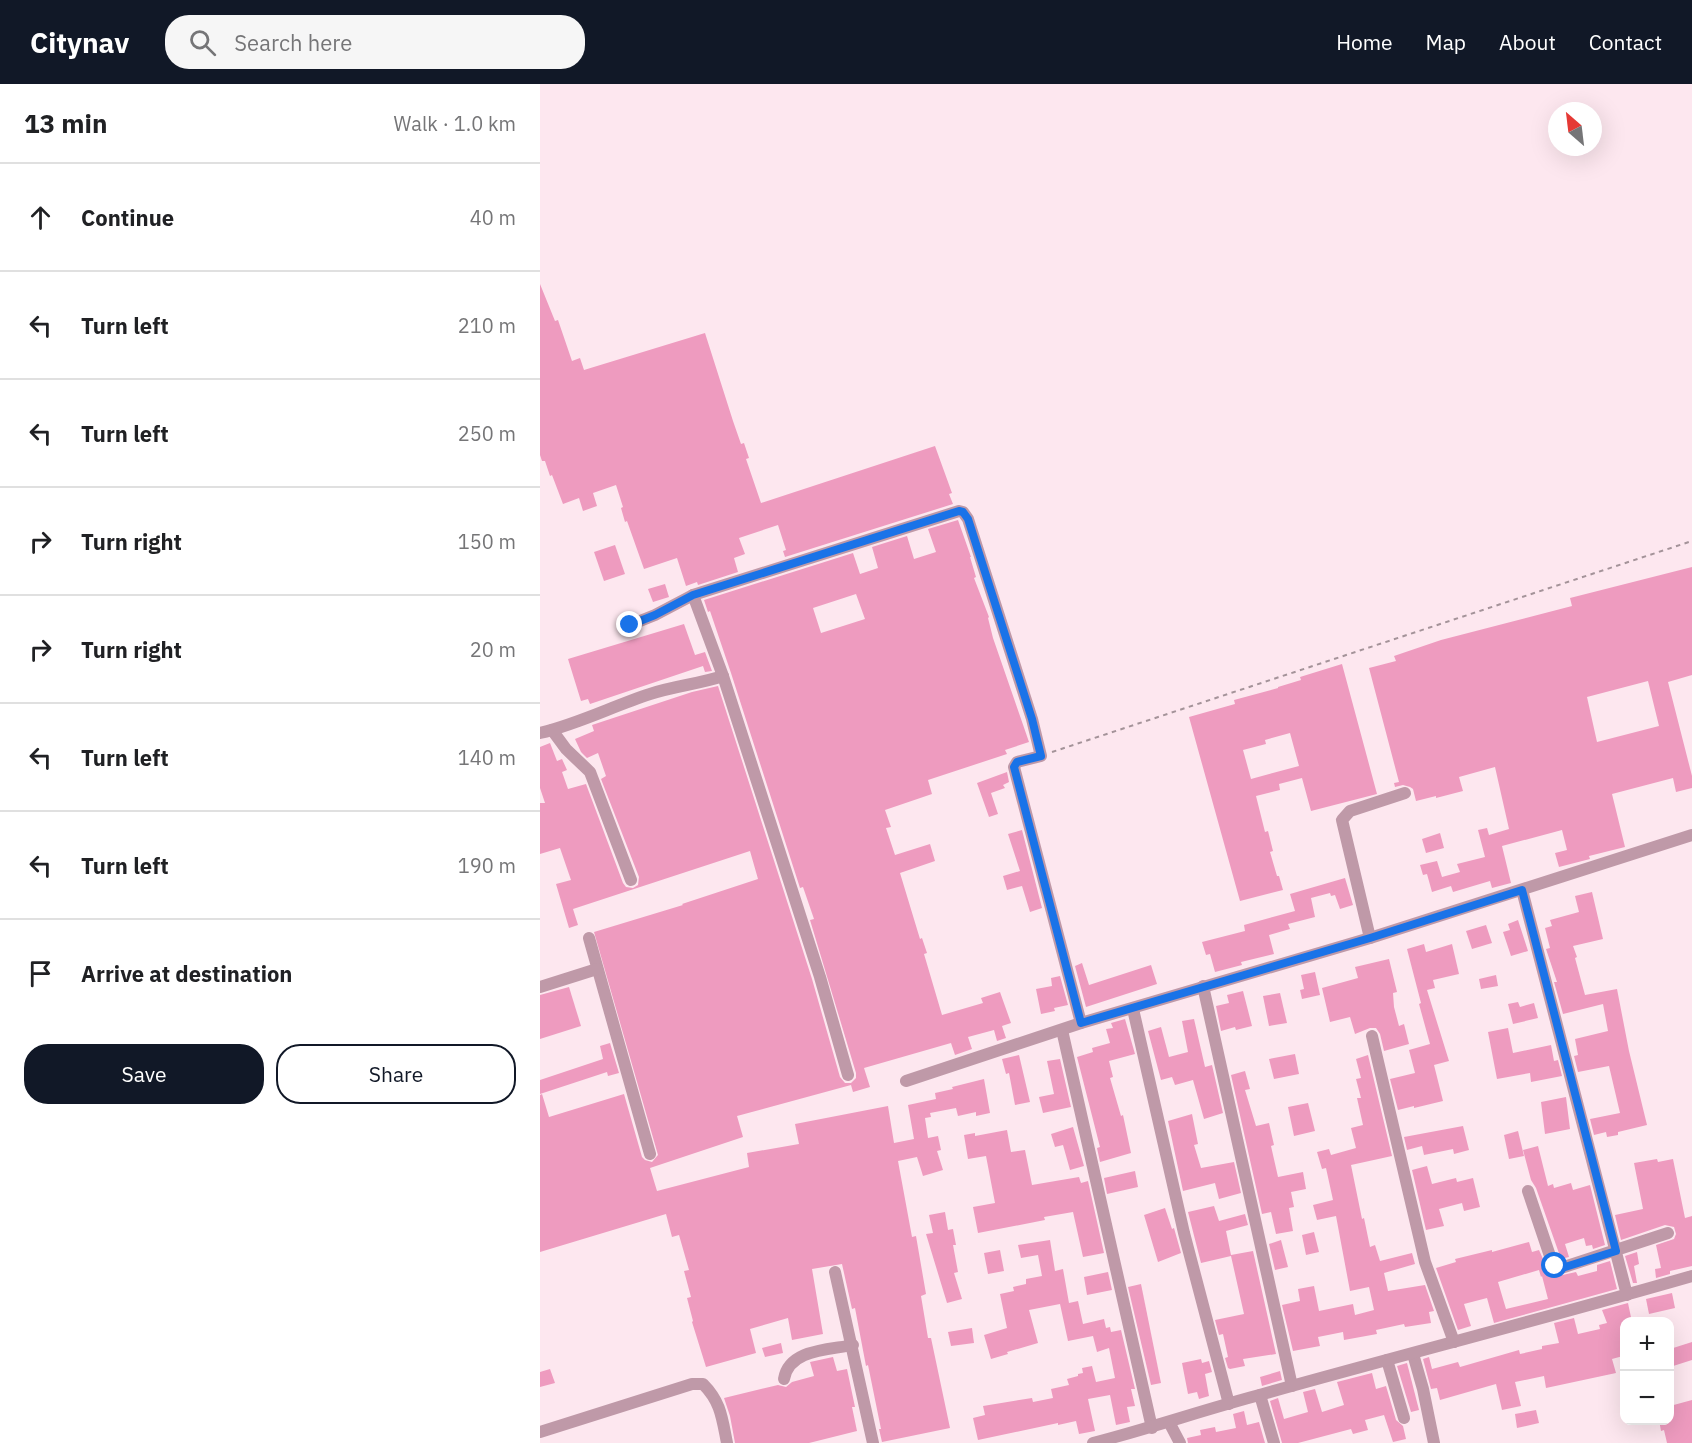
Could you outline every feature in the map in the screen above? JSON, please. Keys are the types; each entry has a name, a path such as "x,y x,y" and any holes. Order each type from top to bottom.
{"street":[{"path":"630,625 693,595 959,511 963,512 968,519 1032,719 1041,756 1017,762 1014,767 1081,1023"},
{"path":"693,595 723,676 820,976 848,1075"},
{"path":"630,880 590,772 546,732 654,693 723,676"},
{"path":"1370,938 1342,820 1350,811 1405,793"},
{"path":"906,1081 1081,1023 1370,938 1692,835"},
{"path":"1522,890 1627,1295"},
{"path":"589,938 650,1154"},
{"path":"540,987 597,969"},
{"path":"1203,986 1292,1386"},
{"path":"1133,1009 1184,1233 1228,1404"},
{"path":"1062,1030 1152,1428"},
{"path":"1372,1036 1425,1262 1454,1342"},
{"path":"1528,1191 1555,1266 1562,1268 1668,1233"},
{"path":"835,1272 873,1443"},
{"path":"1093,1443 1692,1276"},
{"path":"784,1379 789,1364 796,1359 807,1354 853,1345"},
{"path":"1413,1354 1434,1443"},
{"path":"1387,1360 1404,1418"},
{"path":"540,1432 692,1384 703,1384 714,1394 727,1443"},
{"path":"1260,1395 1274,1443"},
{"path":"1169,1422 1180,1443"}],"path":[{"path":"1041,756 1692,541"}],"building":[{"path":"540,284 555,321 558,320 572,361 580,358 584,370 705,333 741,444 744,443 749,458 746,459 761,503 935,446 952,493 949,494 953,504 785,557 783,551 786,550 778,525 739,538 745,554 734,558 738,572 698,585 697,582 686,586 677,558 644,569 627,521 625,522 616,485 593,493 597,506 583,511 579,498 563,504 552,475 550,476 545,461 542,461 540,455"},
{"path":"958,520 971,557 976,577 974,578 989,617 993,638 1029,742 1005,750 1007,754 928,780 932,794 885,810 891,827 886,828 895,855 930,844 935,861 900,873 920,939 922,938 927,953 924,954 942,1015 983,1003 981,998 1000,992 1011,1023 1002,1026 1006,1038 997,1041 994,1030 968,1037 972,1049 955,1055 951,1043 864,1068 870,1087 853,1092 851,1085 737,1116 743,1137 650,1168 657,1191 749,1167 747,1153 799,1144 795,1124 888,1106 894,1143 914,1139 908,1105 936,1099 935,1093 984,1079 990,1113 976,1116 976,1112 958,1116 956,1108 930,1113 931,1117 925,1118 928,1138 938,1136 941,1150 937,1151 943,1170 923,1176 917,1157 898,1161 912,1237 916,1236 926,1294 921,1296 928,1338 931,1338 950,1428 882,1442 868,1365 866,1366 855,1308 852,1309 842,1264 812,1269 823,1334 792,1340 788,1318 750,1329 756,1353 706,1367 687,1298 691,1297 684,1271 689,1270 679,1235 672,1237 666,1214 540,1252 540,1095 542,1094 549,1117 624,1094 642,1157 652,1162 658,1155 594,932 758,879 750,851 573,909 578,925 569,928 556,884 571,880 560,848 540,854 540,803 545,803 540,788 540,747 550,743 557,761 562,759 567,770 562,772 568,789 586,784 623,883 626,887 633,888 638,885 639,877 601,779 606,776 598,753 587,758 581,752 575,739 594,731 592,725 692,692 718,686 812,979 840,1077 845,1083 851,1083 856,1078 856,1073 810,920 814,919 803,887 800,888 731,673 710,611 708,612 704,600 853,553 860,574 878,568 872,547 907,536 914,559 936,552 928,529","holes":["856,594 865,619 821,633 813,608"]},
{"path":"615,545 625,574 604,581 594,552"},
{"path":"1692,567 1692,675 1668,682 1692,776 1692,788 1676,792 1673,778 1612,794 1625,847 1589,856 1590,859 1559,867 1555,853 1567,850 1562,830 1502,846 1511,883 1492,888 1490,881 1453,892 1451,886 1432,892 1427,874 1423,875 1420,865 1437,861 1442,877 1460,872 1457,864 1485,857 1478,830 1487,828 1489,835 1509,829 1495,767 1459,777 1463,791 1436,798 1436,796 1416,801 1413,789 1410,787 1403,785 1395,787 1394,783 1399,782 1369,668 1396,661 1394,656 1441,640 1572,606 1570,598","holes":["1648,681 1659,726 1597,742 1587,697"]},
{"path":"665,584 669,597 653,602 648,589"},
{"path":"684,624 695,655 705,652 712,671 705,672 703,666 590,704 588,699 581,701 568,659"},
{"path":"1342,664 1377,794 1311,811 1302,778 1279,784 1280,790 1256,796 1265,832 1268,831 1273,851 1270,852 1283,890 1240,901 1189,717 1235,704 1234,700 1301,680 1300,677","holes":["1290,733 1299,766 1251,779 1243,750 1266,744 1265,740"]},
{"path":"1007,772 1009,782 1003,785 1005,788 991,793 998,814 989,817 977,783"},
{"path":"1022,830 1042,908 1030,912 1022,886 1007,890 1003,876 1020,871 1008,834"},
{"path":"1440,833 1444,848 1426,853 1422,839"},
{"path":"1345,878 1353,905 1340,909 1335,895 1331,896 1330,893 1311,898 1315,917 1288,924 1290,929 1269,935 1274,954 1241,962 1242,965 1215,972 1210,954 1206,955 1202,942 1245,931 1244,925 1295,911 1290,894"},
{"path":"1592,892 1603,939 1573,946 1577,957 1575,958 1585,995 1617,989 1647,1125 1607,1137 1606,1132 1594,1135 1590,1119 1620,1113 1609,1066 1578,1072 1574,1056 1578,1055 1575,1039 1608,1031 1603,1004 1563,1014 1554,982 1557,982 1546,949 1550,948 1545,928 1552,926 1550,920 1579,912 1575,896"},
{"path":"1518,920 1528,951 1511,956 1503,932 1510,930 1508,924"},
{"path":"1486,925 1492,943 1472,949 1466,931"},
{"path":"1424,944 1426,952 1452,944 1459,974 1433,980 1435,988 1427,990 1449,1061 1434,1065 1443,1101 1398,1110 1390,1079 1415,1073 1409,1050 1430,1044 1407,949"},
{"path":"1389,959 1397,992 1393,993 1394,1007 1399,1026 1404,1024 1409,1044 1384,1051 1380,1034 1376,1028 1355,1034 1350,1017 1330,1022 1322,988 1358,978 1355,967"},
{"path":"1082,963 1089,985 1151,965 1157,984 1086,1007 1075,966"},
{"path":"1315,972 1320,995 1302,999 1300,990 1304,989 1301,975"},
{"path":"1496,975 1498,986 1481,989 1479,979"},
{"path":"1060,976 1068,1005 1041,1014 1036,989 1052,986 1051,978"},
{"path":"569,987 581,1026 540,1039 540,995"},
{"path":"1243,991 1252,1026 1221,1031 1216,1006 1229,1003 1227,995"},
{"path":"1280,993 1287,1023 1269,1026 1263,996"},
{"path":"1518,1002 1520,1007 1534,1003 1538,1018 1513,1024 1508,1004"},
{"path":"1125,1019 1135,1054 1109,1061 1113,1077 1110,1078 1121,1116 1123,1115 1131,1153 1100,1162 1097,1148 1100,1147 1077,1057 1093,1052 1092,1048 1110,1043 1106,1029 1113,1028 1111,1023"},
{"path":"1194,1019 1205,1067 1212,1065 1223,1113 1204,1119 1193,1080 1175,1085 1172,1077 1161,1080 1148,1031 1161,1027 1169,1057 1188,1052 1182,1021"},
{"path":"1508,1028 1513,1053 1551,1045 1554,1061 1558,1060 1562,1076 1531,1082 1530,1073 1497,1079 1488,1032"},
{"path":"610,1043 619,1073 608,1076 607,1072 540,1094 540,1080 603,1059 600,1046"},
{"path":"1295,1054 1299,1074 1274,1079 1269,1059"},
{"path":"1019,1055 1030,1102 1015,1105 1009,1073 1006,1074 1002,1059"},
{"path":"1368,1055 1392,1156 1351,1165 1362,1219 1364,1218 1370,1247 1375,1245 1380,1261 1412,1253 1415,1264 1384,1273 1388,1291 1425,1285 1434,1311 1429,1312 1431,1323 1405,1327 1404,1324 1376,1330 1377,1334 1344,1340 1343,1332 1318,1337 1320,1346 1293,1351 1282,1305 1300,1301 1298,1289 1314,1286 1319,1311 1353,1304 1355,1315 1374,1310 1369,1287 1350,1291 1336,1216 1317,1220 1313,1205 1333,1200 1326,1168 1322,1169 1317,1152 1329,1149 1331,1155 1356,1148 1351,1128 1363,1125 1357,1098 1361,1098 1356,1079 1361,1078 1356,1059"},
{"path":"1060,1059 1071,1107 1043,1113 1039,1097 1054,1094 1047,1061"},
{"path":"1245,1071 1250,1089 1245,1090 1256,1126 1269,1123 1274,1145 1271,1146 1278,1177 1303,1172 1306,1189 1291,1192 1294,1207 1289,1208 1293,1231 1276,1234 1271,1212 1262,1214 1231,1075"},
{"path":"1566,1097 1570,1129 1545,1134 1541,1102"},
{"path":"1308,1103 1315,1131 1294,1136 1288,1107"},
{"path":"1192,1114 1198,1144 1194,1145 1201,1168 1234,1162 1241,1193 1219,1199 1215,1183 1183,1191 1168,1121"},
{"path":"1463,1126 1469,1150 1454,1154 1453,1149 1424,1155 1422,1146 1407,1150 1404,1137"},
{"path":"1073,1127 1084,1166 1070,1170 1063,1145 1055,1147 1051,1134"},
{"path":"1007,1130 1011,1152 1025,1150 1032,1185 1079,1177 1081,1183 1088,1181 1104,1253 1083,1257 1073,1212 978,1233 973,1207 995,1203 986,1156 968,1159 964,1135 975,1133 975,1136"},
{"path":"1518,1131 1524,1156 1509,1159 1504,1135"},
{"path":"1538,1146 1548,1186 1553,1184 1554,1188 1571,1183 1573,1190 1590,1185 1605,1245 1593,1249 1592,1245 1586,1246 1584,1238 1565,1244 1569,1257 1561,1259 1536,1188 1531,1180 1523,1150"},
{"path":"1657,1159 1658,1162 1673,1159 1685,1218 1692,1216 1692,1266 1670,1271 1670,1274 1656,1278 1655,1269 1661,1268 1656,1245 1674,1239 1676,1234 1674,1227 1665,1225 1621,1240 1615,1215 1643,1209 1634,1163"},
{"path":"1427,1166 1432,1184 1456,1178 1457,1182 1473,1178 1480,1207 1464,1211 1462,1203 1439,1209 1444,1226 1426,1230 1412,1170"},
{"path":"1135,1171 1138,1187 1107,1194 1104,1178"},
{"path":"1214,1206 1219,1221 1245,1214 1248,1225 1226,1231 1231,1255 1253,1251 1276,1354 1243,1359 1245,1366 1230,1369 1225,1358 1228,1357 1223,1334 1219,1335 1215,1320 1244,1314 1231,1256 1201,1263 1188,1212"},
{"path":"1165,1208 1181,1253 1158,1262 1144,1215"},
{"path":"945,1212 948,1230 953,1229 956,1245 953,1245 958,1272 954,1273 962,1299 947,1303 926,1234 933,1233 929,1215"},
{"path":"1314,1232 1319,1252 1306,1255 1302,1235"},
{"path":"1050,1240 1055,1271 1063,1269 1069,1303 1078,1301 1083,1324 1104,1319 1106,1328 1110,1327 1111,1332 1121,1330 1135,1389 1131,1389 1135,1406 1127,1407 1130,1422 1116,1425 1110,1395 1088,1399 1095,1431 1079,1434 1076,1421 978,1440 973,1418 985,1415 983,1406 1032,1398 1033,1402 1053,1398 1051,1389 1069,1385 1067,1379 1083,1373 1082,1368 1092,1366 1096,1382 1115,1378 1109,1348 1097,1352 1093,1336 1068,1341 1060,1304 1029,1310 1038,1343 991,1359 984,1335 1007,1328 1000,1294 1014,1291 1013,1287 1026,1284 1026,1279 1042,1276 1038,1255 1021,1258 1018,1245"},
{"path":"1281,1240 1288,1267 1275,1270 1269,1244"},
{"path":"1529,1242 1532,1252 1539,1250 1548,1270 1558,1276 1576,1272 1578,1276 1597,1271 1597,1265 1610,1261 1617,1289 1494,1323 1487,1298 1464,1304 1471,1326 1458,1330 1436,1268 1456,1262 1455,1259 1492,1250 1492,1252","holes":["1539,1270 1548,1299 1506,1309 1498,1282"]},
{"path":"1000,1250 1004,1271 988,1274 984,1253"},
{"path":"1637,1252 1639,1264 1634,1266 1637,1283 1633,1283 1625,1256"},
{"path":"1108,1272 1112,1290 1087,1295 1084,1277"},
{"path":"1141,1284 1161,1383 1151,1385 1128,1287"},
{"path":"1672,1293 1675,1308 1649,1314 1646,1299"},
{"path":"1628,1303 1631,1317 1620,1317 1620,1357 1612,1359 1616,1373 1546,1388 1544,1376 1515,1382 1521,1406 1502,1410 1496,1384 1440,1400 1437,1388 1431,1389 1423,1359 1429,1357 1432,1369 1458,1362 1460,1367 1519,1350 1520,1354 1542,1349 1542,1346 1559,1343 1554,1323 1574,1318 1578,1334 1600,1329 1599,1325 1607,1323 1602,1310"},
{"path":"972,1328 974,1343 951,1346 948,1332"},
{"path":"1692,1342 1692,1360 1674,1366 1674,1348"},
{"path":"781,1343 783,1353 765,1357 762,1348"},
{"path":"833,1357 837,1371 847,1369 855,1407 852,1407 857,1431 809,1443 735,1443 724,1398 778,1385 786,1387 792,1382 814,1376 810,1362"},
{"path":"1201,1359 1202,1363 1209,1361 1212,1372 1205,1374 1209,1396 1199,1399 1197,1392 1188,1394 1182,1363"},
{"path":"1407,1363 1419,1410 1411,1412 1397,1366"},
{"path":"550,1369 555,1383 540,1387 540,1372"},
{"path":"1280,1371 1282,1380 1262,1386 1260,1377"},
{"path":"1372,1373 1376,1389 1386,1386 1396,1420 1403,1426 1406,1439 1393,1442 1384,1415 1365,1420 1368,1430 1353,1434 1351,1429 1298,1443 1282,1443 1270,1401 1278,1398 1284,1419 1308,1412 1303,1392 1315,1389 1322,1412 1344,1405 1337,1382"},
{"path":"1692,1400 1692,1443 1667,1443 1664,1430 1661,1431 1660,1425 1674,1425 1674,1405"},
{"path":"1536,1410 1539,1423 1517,1428 1515,1414"},
{"path":"1244,1411 1247,1425 1259,1422 1265,1443 1188,1443 1187,1438 1201,1435 1200,1430 1215,1427 1216,1432 1236,1428 1233,1414"}],"route":[{"path":"630,625 693,595 959,511 963,512 968,519 1032,719 1041,756 1017,762 1014,767 1081,1023 1370,938 1522,890 1616,1251 1562,1268 1555,1266"}]}
